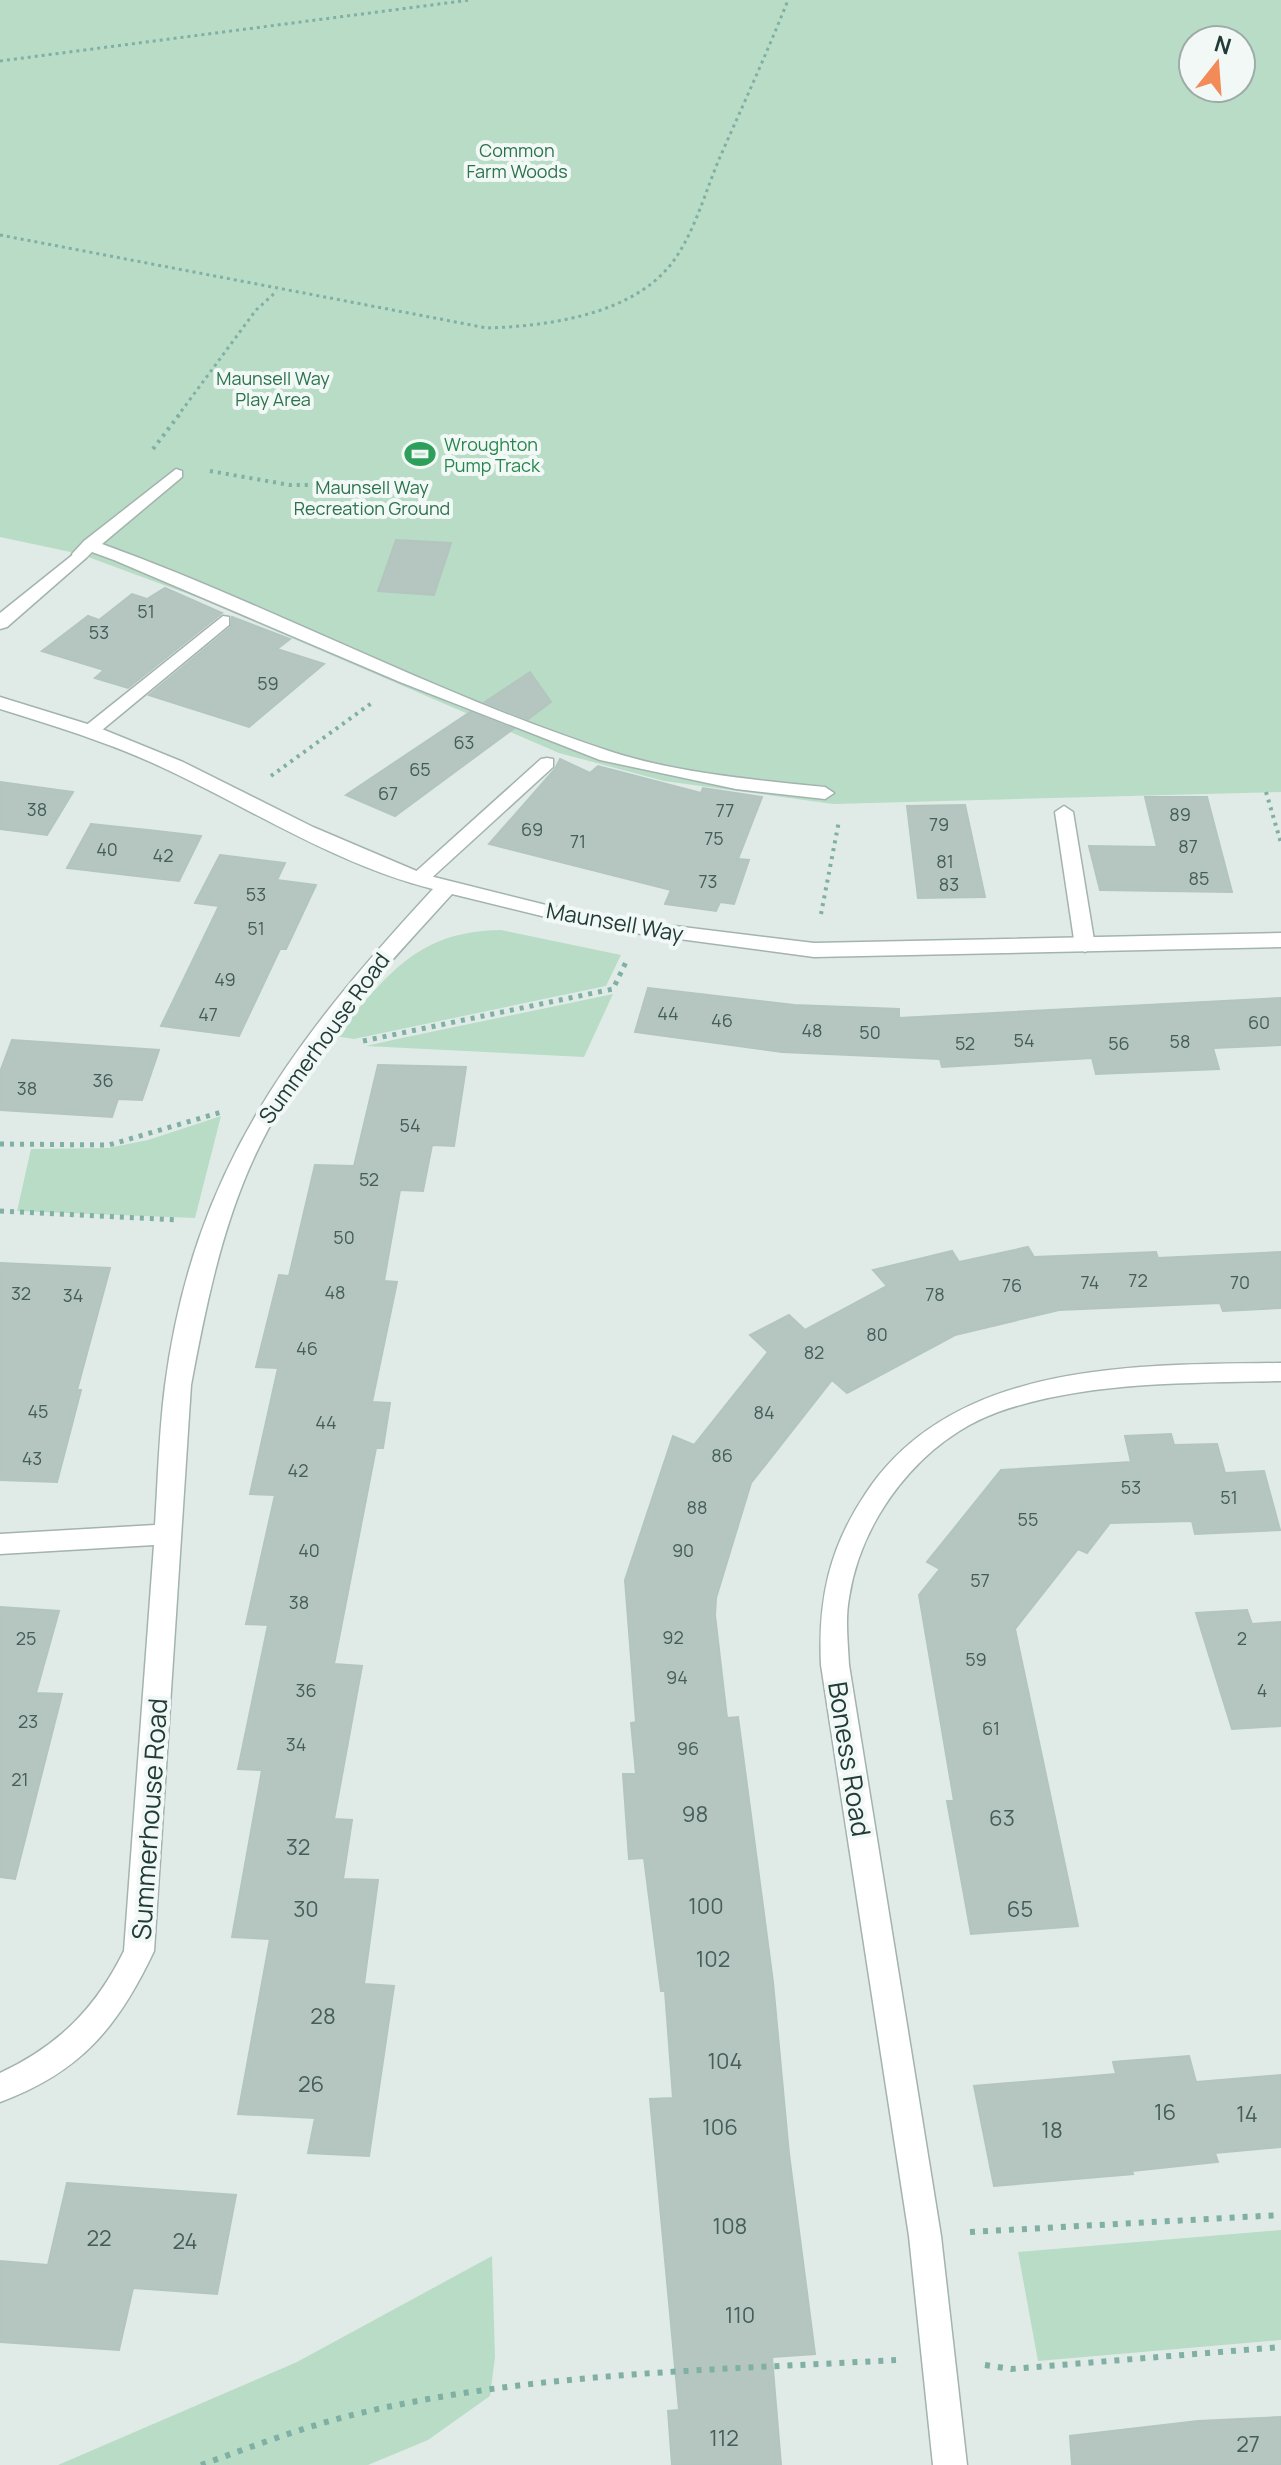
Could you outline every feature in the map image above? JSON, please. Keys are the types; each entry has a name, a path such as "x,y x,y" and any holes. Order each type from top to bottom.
{"street":[{"path":"0,623 85,549"},
{"name":"Maunsell Way","path":"0,703 90,731 176,766 306,831 419,879 634,927 814,950 1281,940"},
{"name":"Summerhouse Road","path":"0,2088 26,2077 83,2041 118,1997 139,1951 178,1385 196,1301 247,1147 270,1107 311,1049 382,958 446,887"},
{"name":"Boness Road","path":"950,2465 925,2236 835,1665 835,1597 851,1542 882,1490 902,1467 924,1446 971,1413 1038,1393 1116,1379 1185,1373 1281,1372"},
{"path":"0,1544 170,1534"}],"lane":[{"path":"176,474 85,549 606,756 736,783 825,793"},
{"path":"90,731 223,621"},
{"path":"419,879 547,763"},
{"path":"1064,812 1085,946"}],"path":[{"path":"0,61 470,0"},
{"path":"0,235 278,291 487,328 518,328 580,315 639,291 665,271 689,231 788,0"},
{"path":"160,456 152,447 256,310 278,291"},
{"path":"241,798 406,678"},
{"path":"1266,792 1281,843"},
{"path":"814,950 842,806 825,793"},
{"path":"311,1049 613,989 632,948 634,927"},
{"path":"0,1144 109,1145 223,1111 270,1107"},
{"path":"0,1211 221,1221"},
{"path":"925,2236 1281,2215"},
{"path":"201,2465 258,2441 361,2411 508,2387 939,2357 1011,2369 1281,2347"}],"green space":[{"path":"0,0 1281,0 1281,792 833,804 664,781 559,753 199,598 80,554 0,537"},
{"path":"501,930 621,955 606,986 354,1039 335,1036 388,977 424,948 471,932"},
{"path":"613,994 584,1057 366,1046 397,1039"},
{"path":"221,1116 195,1218 17,1211 31,1149 108,1148 148,1140"},
{"path":"1281,2230 1281,2340 1038,2361 1018,2252"},
{"path":"492,2256 495,2357 490,2396 428,2440 368,2465 58,2465 297,2362"}],"building":[{"path":"396,540 451,543 434,595 378,591"},
{"path":"165,588 222,613 128,688 95,678 104,670 42,651 88,616 99,620 132,594 147,599"},
{"path":"232,617 290,639 277,649 324,664 249,727 149,695 231,627"},
{"path":"530,672 551,702 528,719 485,702"},
{"path":"470,712 513,729 395,816 346,795"},
{"path":"560,759 590,773 598,766 701,793 703,788 762,797 738,859 749,860 734,904 720,902 716,911 665,904 671,890 489,844 555,769"},
{"path":"0,782 73,792 47,835 0,829"},
{"path":"1145,797 1207,797 1232,892 1100,890 1089,846 1157,847"},
{"path":"965,805 985,897 918,898 907,806"},
{"path":"91,824 201,836 179,881 67,868"},
{"path":"220,855 285,863 277,880 316,885 286,949 280,949 239,1036 161,1026 219,906 195,903"},
{"path":"648,988 794,1005 899,1009 899,1018 1281,998 1281,1045 1213,1048 1219,1069 1096,1074 1092,1058 942,1067 940,1059 782,1052 635,1032"},
{"path":"12,1040 159,1050 142,1100 118,1099 112,1117 0,1110 0,1072"},
{"path":"378,1065 466,1067 454,1146 432,1145 423,1191 400,1190 384,1281 397,1282 372,1402 390,1403 383,1448 376,1448 334,1664 362,1666 334,1819 352,1820 343,1879 378,1880 364,1984 394,1986 369,2156 308,2153 315,2118 238,2114 270,1939 232,1937 262,1770 238,1769 268,1625 246,1624 275,1495 250,1494 278,1368 256,1367 279,1275 289,1276 315,1165 354,1166"},
{"path":"1028,1247 1034,1257 1156,1252 1158,1258 1281,1252 1281,1308 1223,1311 1220,1303 1059,1310 955,1335 847,1393 832,1380 751,1483 716,1598 715,1615 727,1718 738,1717 773,1982 789,2154 815,2354 772,2357 781,2465 672,2465 668,2411 679,2410 650,2099 673,2098 665,1991 661,1991 644,1858 629,1859 623,1774 636,1774 631,1723 636,1722 625,1580 673,1436 694,1445 768,1352 750,1335 789,1315 805,1330 887,1286 873,1270 952,1251 959,1262"},
{"path":"0,1263 110,1268 77,1390 81,1390 57,1482 0,1480"},
{"path":"1171,1434 1174,1445 1217,1444 1225,1473 1264,1471 1280,1530 1195,1534 1192,1521 1110,1523 1087,1553 1078,1549 1015,1629 1078,1926 971,1934 947,1801 954,1801 919,1595 940,1569 927,1562 1001,1470 1131,1462 1125,1436"},
{"path":"0,1607 59,1611 36,1693 62,1694 15,1879 0,1877"},
{"path":"1247,1610 1252,1624 1281,1622 1281,1726 1232,1729 1196,1613"},
{"path":"1189,2056 1196,2082 1281,2075 1281,2147 1215,2153 1218,2162 1132,2171 1133,2174 994,2186 974,2086 1116,2074 1113,2062"},
{"path":"67,2183 236,2195 217,2294 133,2288 119,2350 0,2342 0,2261 48,2265"},
{"path":"1281,2417 1281,2465 1072,2465 1070,2436 1198,2421"}],"place":[{"name":"Wroughton Pump Track","path":"420,454"}],"park label":[{"name":"Common Farm Woods","path":"517,160"},
{"name":"Maunsell Way Play Area","path":"273,388"},
{"name":"Maunsell Way Recreation Ground","path":"372,497"}]}
